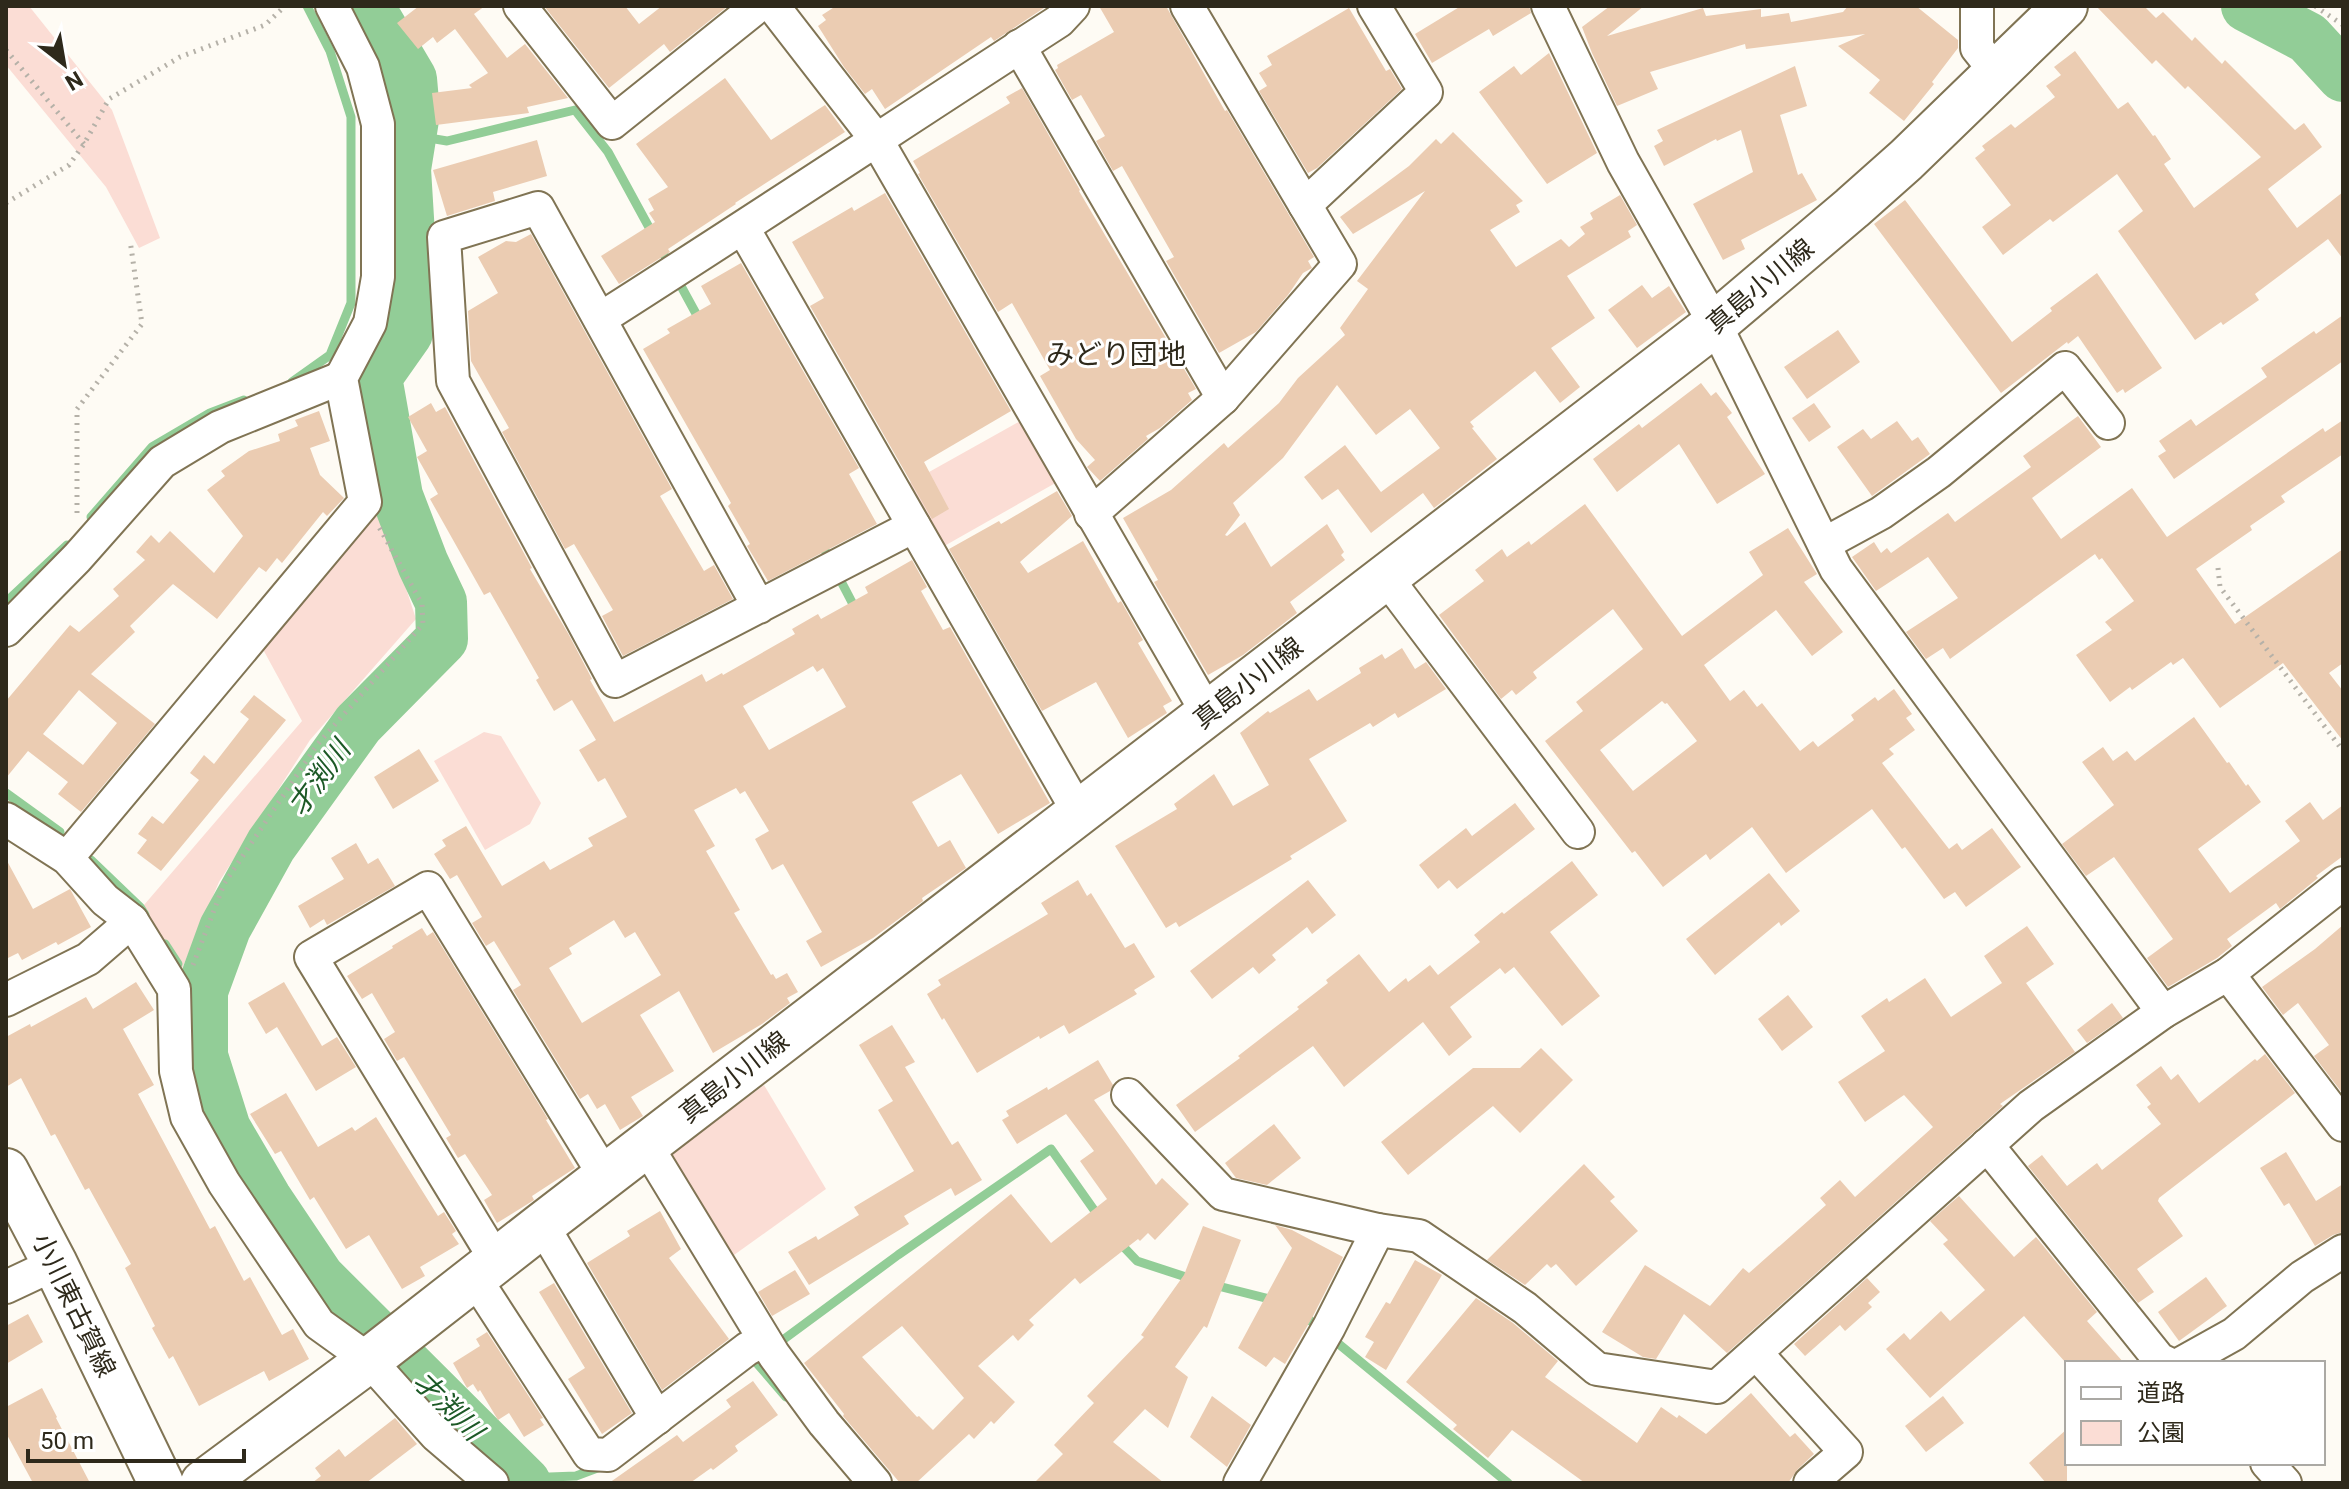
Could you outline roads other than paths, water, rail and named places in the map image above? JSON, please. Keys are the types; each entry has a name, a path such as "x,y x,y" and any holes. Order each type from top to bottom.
{"street":[{"path":"67,858 365,502 341,378 370,323 378,277 378,124 363,67 332,6"},
{"path":"520,6 612,123 758,6"},
{"path":"774,6 876,139 1208,714"},
{"path":"600,319 1059,21 1073,6"},
{"path":"1091,514 1223,398 1340,264 1187,6"},
{"path":"1305,205 1426,92 1374,6"},
{"path":"1548,6 1623,162 1715,324 1836,569 2163,1012"},
{"path":"1977,6 1977,48 1997,73"},
{"name":"真島小川線","path":"369,1360 1715,324 1852,208 2065,6"},
{"path":"1019,46 1223,398"},
{"path":"759,607 538,208 444,237 453,381 615,681 759,607 914,526"},
{"path":"743,228 1079,813"},
{"path":"1824,544 1881,513 1939,472 2065,368 2108,423"},
{"path":"6,630 77,558 162,462 220,427 341,378"},
{"path":"1385,576 1578,832"},
{"path":"6,819 67,858 105,900 132,921 174,989 176,1071 187,1117 224,1183 319,1324 369,1360 436,1435 492,1483"},
{"path":"1128,1095 1223,1194 1378,1230 1419,1236 1525,1308 1597,1369 1717,1387 2031,1106 2163,1012 2228,974 2343,883"},
{"path":"605,1176 428,888 311,957 589,1454 608,1455 747,1349 769,1348"},
{"path":"6,1000 88,959 132,921"},
{"path":"2228,974 2343,1125"},
{"path":"646,1145 769,1348 824,1423 875,1483"},
{"path":"1987,1145 2163,1361"},
{"name":"小川東古賀線","path":"6,1171 55,1264 161,1483"},
{"path":"542,1225 657,1418"},
{"path":"1246,1481 1378,1230"},
{"path":"2186,1361 2234,1334 2302,1277 2343,1251"},
{"path":"6,1287 55,1264"},
{"path":"1756,1353 1846,1452 1810,1483"},
{"path":"203,1483 369,1360"},
{"path":"2269,1465 2285,1483"}],"waterway":[{"path":"292,382 330,355 351,303 351,117 330,51 307,6"},
{"name":"才渕川","path":"368,6 411,79 414,113 405,169 413,300 407,333 376,377 397,496 441,602 442,639 358,724 271,845 225,928 202,991 202,1056 225,1129 266,1199 319,1278 525,1483"},
{"path":"2247,6 2308,38 2343,76"},
{"path":"411,135 447,141 575,110 608,152 700,321"},
{"path":"91,517 152,447 210,413 244,400"},
{"path":"820,541 856,610"},
{"path":"6,602 67,545"},
{"path":"6,793 60,832"},
{"path":"91,860 145,915"},
{"path":"165,944 178,964"},
{"path":"776,1345 898,1255 1051,1149 1099,1217"},
{"path":"1118,1241 1137,1261 1192,1279"},
{"path":"1214,1285 1273,1300"},
{"path":"1301,1313 1508,1483"},
{"path":"755,1361 786,1397"},
{"path":"523,1478 576,1476 600,1467"}],"district":[{"name":"みどり団地","path":"1116,354"}]}
